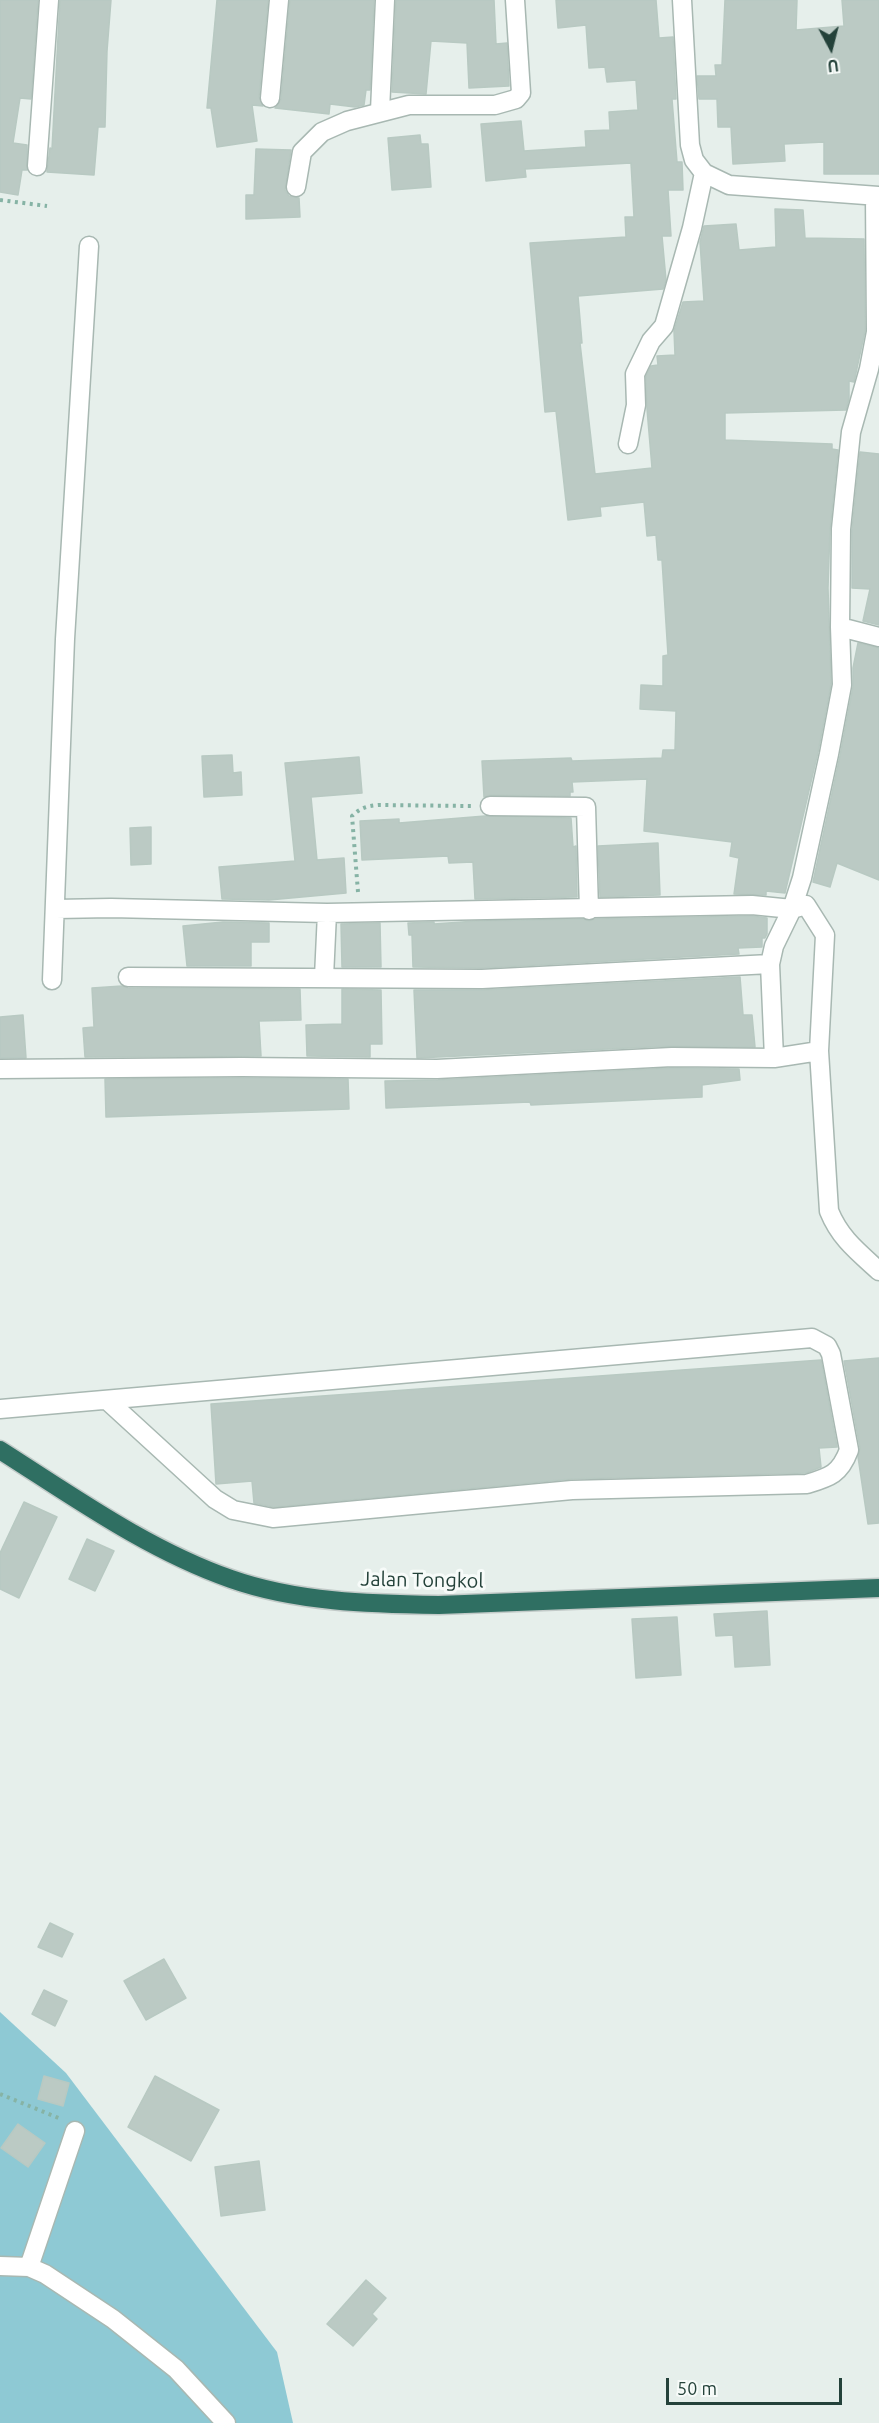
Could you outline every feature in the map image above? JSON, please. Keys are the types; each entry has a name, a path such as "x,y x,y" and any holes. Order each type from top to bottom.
{"highway":[{"name":"Jalan Tongkol","path":"0,1450 150,1543 231,1579 303,1596 371,1604 439,1605 879,1588"}],"street":[{"path":"37,166 49,0"},
{"path":"270,98 279,0"},
{"path":"380,111 385,0"},
{"path":"296,188 302,152 322,132 347,121 409,105 495,105 516,99 521,93 515,0"},
{"path":"682,0 690,145 694,160 704,173 729,185 877,196 876,332 869,369 850,432 841,529 842,685 814,821 801,908 774,946 770,964 774,1058"},
{"path":"628,444 636,405 635,374 651,341 664,327 692,228 704,173"},
{"path":"52,980 65,639 89,246"},
{"path":"840,627 879,637"},
{"path":"490,806 586,807 589,910"},
{"path":"56,909 359,913 752,905 801,908 822,928 825,935 819,1051 829,1211 836,1228 850,1245 879,1271"},
{"path":"324,977 327,913"},
{"path":"129,977 482,979 770,964"},
{"path":"0,1069 242,1067 437,1069 672,1057 774,1058 819,1051"},
{"path":"0,1409 812,1338 827,1346 831,1354 849,1450 843,1465 829,1477 807,1484 572,1490 273,1518 233,1510 215,1499 108,1401"},
{"path":"29,2267 75,2131"},
{"path":"0,2266 29,2267 45,2274 113,2319 167,2362 226,2423"}],"path":[{"path":"0,200 47,206"},
{"path":"359,913 352,816 358,810 365,806 378,805 490,806"},
{"path":"0,2094 61,2120 75,2131"}],"water":[{"path":"0,2012 66,2073 277,2352 293,2423 0,2423"}],"building":[{"path":"0,0 38,0 31,99 20,98 13,143 27,145 27,170 22,170 18,195 0,192"},
{"path":"60,0 111,0 105,127 98,127 94,175 47,172 50,148 52,149"},
{"path":"217,0 268,0 259,97 263,106 252,105 257,141 217,147 211,108 207,108"},
{"path":"290,0 374,0 370,90 366,90 364,105 355,107 330,104 329,114 275,108 281,99"},
{"path":"396,0 494,0 496,44 507,43 509,86 469,88 467,43 431,41 426,94 392,92"},
{"path":"556,0 656,0 659,38 673,37 676,99 672,99 677,162 682,162 683,190 668,190 671,236 662,236 666,280 663,289 578,296 582,343 580,343 595,474 652,468 646,376 651,366 658,365 657,356 675,355 674,331 683,302 704,301 700,242 704,226 736,224 739,250 776,247 775,209 803,210 805,238 864,239 865,331 854,382 849,381 846,410 725,413 725,440 832,444 832,449 838,450 830,529 828,588 831,684 818,752 785,893 766,891 766,895 734,894 739,858 730,856 732,842 644,831 647,779 572,782 573,792 570,792 570,796 490,795 484,797 482,761 662,758 663,750 675,750 676,711 640,709 641,685 663,686 663,656 668,655 662,560 658,560 656,535 647,536 644,502 600,507 601,516 568,520 556,411 545,412 530,243 626,237 625,217 634,217 631,163 525,169 526,177 486,181 481,124 521,121 524,151 586,147 585,131 610,130 609,112 638,110 636,80 607,82 605,67 589,68 586,25 558,28"},
{"path":"725,0 797,0 796,30 844,26 842,0 879,0 879,174 824,174 824,142 784,144 785,161 733,164 731,127 718,127 717,99 699,99 697,76 716,76 715,65 722,65"},
{"path":"420,135 421,144 428,144 431,187 392,190 388,138"},
{"path":"256,149 291,150 285,190 289,196 299,198 300,217 246,219 246,195 254,195"},
{"path":"860,452 879,454 879,625 863,621 870,589 852,588 852,530"},
{"path":"858,643 879,648 879,880 837,863 830,887 813,882 853,687 853,668"},
{"path":"232,755 233,773 241,772 242,795 204,797 202,756"},
{"path":"359,757 362,793 311,797 317,860 344,858 346,893 269,900 222,899 219,867 295,861 285,763"},
{"path":"485,816 571,818 573,847 576,846 577,897 475,899 473,862 449,863 448,856 362,860 360,821 399,819 399,823"},
{"path":"151,827 151,864 131,865 130,828"},
{"path":"658,843 660,895 600,897 598,846"},
{"path":"752,916 767,918 767,934 765,938 762,938 762,947 738,948 739,954 482,968 413,967 412,935 409,935 408,923 583,919 589,921 595,919"},
{"path":"223,922 269,923 269,942 251,942 251,966 187,966 183,926"},
{"path":"380,923 381,967 342,967 341,924"},
{"path":"740,977 743,1015 752,1015 755,1047 671,1046 417,1058 414,990 483,990"},
{"path":"122,986 128,988 300,989 301,1020 259,1021 261,1056 85,1057 83,1028 94,1027 92,988"},
{"path":"342,989 381,990 382,1044 370,1044 370,1057 307,1056 306,1025 342,1024"},
{"path":"23,1015 26,1058 0,1058 0,1017"},
{"path":"672,1068 739,1069 740,1080 702,1085 702,1097 531,1105 530,1102 386,1108 385,1081"},
{"path":"105,1079 348,1079 349,1109 106,1117"},
{"path":"879,1358 879,1523 868,1524 858,1457 860,1448 844,1361"},
{"path":"821,1360 837,1447 819,1448 821,1467 806,1473 571,1479 274,1507 254,1503 252,1481 216,1484 211,1404"},
{"path":"24,1502 57,1517 19,1598 0,1589 0,1553"},
{"path":"87,1539 114,1551 95,1591 69,1579"},
{"path":"767,1611 770,1665 735,1667 733,1635 716,1636 714,1614"},
{"path":"677,1617 681,1675 636,1678 632,1619"},
{"path":"50,1923 73,1934 62,1957 38,1947"},
{"path":"164,1959 186,1998 146,2020 124,1981"},
{"path":"44,1990 67,2001 55,2026 32,2014"},
{"path":"44,2076 69,2083 63,2106 38,2099"},
{"path":"155,2076 219,2110 191,2161 128,2127"},
{"path":"18,2124 45,2143 28,2167 1,2148"},
{"path":"259,2161 265,2210 221,2216 215,2167"},
{"path":"366,2280 386,2298 372,2314 377,2319 353,2346 327,2324"}]}
